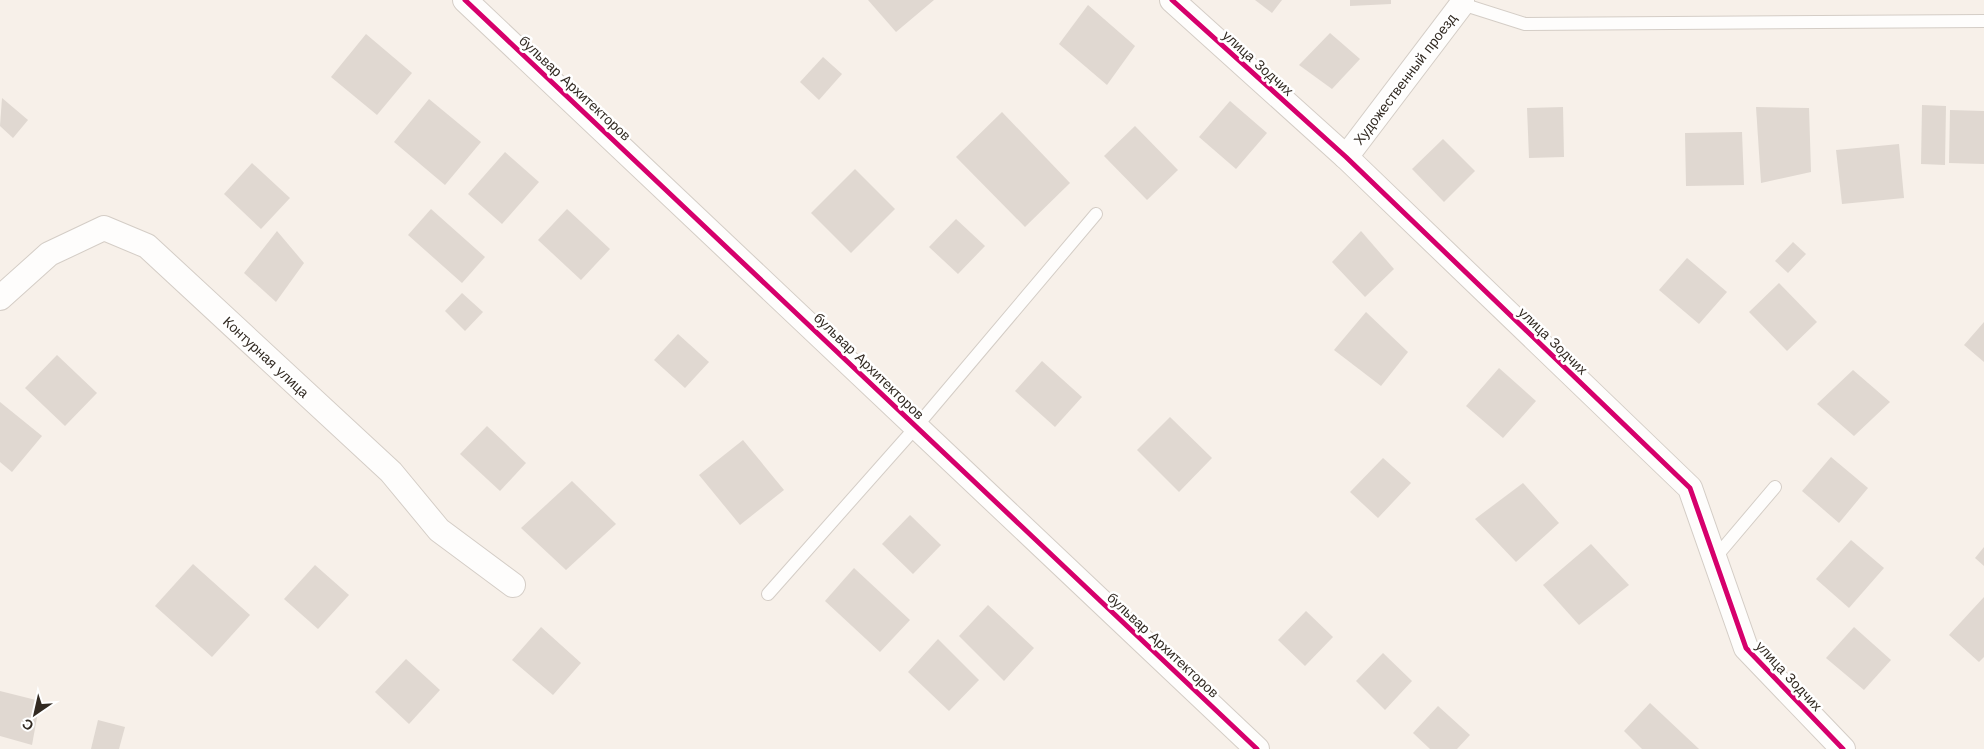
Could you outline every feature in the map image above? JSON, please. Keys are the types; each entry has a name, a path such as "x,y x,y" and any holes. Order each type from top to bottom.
{"street":[{"name":"бульвар Архитекторов","path":"465,0 1257,749"},
{"name":"улица Зодчих","path":"1172,0 1346,157 1690,488 1746,648 1843,749"},
{"name":"Художественный проезд","path":"1346,157 1462,2"},
{"name":"Контурная улица","path":"0,298 49,254 104,228 147,246 390,472 439,530 513,585"}],"lane":[{"path":"1462,2 1525,24 1984,21"},
{"path":"768,594 916,427 1096,214"},
{"path":"1714,559 1775,487"}],"building":[{"path":"868,0 934,0 896,32"},
{"path":"1255,0 1282,0 1272,13"},
{"path":"1350,0 1391,0 1391,4 1350,6"},
{"path":"1088,5 1135,46 1107,85 1059,44"},
{"path":"1330,33 1360,59 1332,89 1299,65"},
{"path":"366,34 412,73 377,115 331,77"},
{"path":"823,57 842,74 819,100 800,82"},
{"path":"2,98 28,120 13,138 0,126"},
{"path":"429,99 481,142 445,185 394,142"},
{"path":"1230,101 1267,133 1236,169 1199,137"},
{"path":"1922,105 1946,106 1945,165 1921,164"},
{"path":"1563,107 1564,157 1529,158 1527,108"},
{"path":"1756,107 1809,108 1811,172 1761,183"},
{"path":"1950,110 1984,111 1984,164 1949,163"},
{"path":"1002,112 1070,183 1025,227 956,157"},
{"path":"1135,126 1178,170 1147,200 1104,156"},
{"path":"1742,132 1744,185 1686,186 1685,133"},
{"path":"1443,139 1475,171 1444,202 1412,169"},
{"path":"1899,144 1904,198 1842,204 1836,150"},
{"path":"505,152 539,182 502,224 468,194"},
{"path":"252,163 290,198 261,229 224,194"},
{"path":"855,169 895,209 851,253 811,213"},
{"path":"431,209 485,257 462,283 408,235"},
{"path":"567,209 610,249 581,280 538,240"},
{"path":"956,219 985,246 958,274 929,247"},
{"path":"277,231 304,263 276,302 244,273"},
{"path":"1361,231 1394,269 1365,297 1332,262"},
{"path":"1793,242 1806,254 1788,273 1775,261"},
{"path":"1687,258 1727,292 1699,324 1659,290"},
{"path":"1779,283 1817,322 1787,351 1749,312"},
{"path":"462,293 483,312 465,331 445,311"},
{"path":"1366,312 1408,352 1381,386 1334,350"},
{"path":"1984,322 1984,362 1964,345"},
{"path":"678,334 709,362 685,388 654,360"},
{"path":"57,355 97,393 65,426 25,388"},
{"path":"1042,361 1082,397 1055,427 1015,391"},
{"path":"1499,368 1536,401 1503,438 1466,406"},
{"path":"1853,370 1890,402 1854,436 1817,404"},
{"path":"0,402 42,436 12,472 0,462"},
{"path":"1170,417 1212,458 1179,492 1137,450"},
{"path":"487,426 526,463 500,491 460,454"},
{"path":"743,440 784,490 740,525 699,475"},
{"path":"1831,457 1868,488 1839,523 1802,491"},
{"path":"1383,458 1411,483 1378,518 1350,492"},
{"path":"572,481 616,524 566,570 521,528"},
{"path":"1523,483 1559,523 1516,562 1475,519"},
{"path":"910,515 941,545 913,574 882,544"},
{"path":"1851,540 1884,568 1849,608 1816,579"},
{"path":"1591,544 1629,585 1579,625 1543,585"},
{"path":"1984,547 1984,566 1975,558"},
{"path":"193,564 250,615 212,657 155,606"},
{"path":"315,565 349,595 318,629 284,599"},
{"path":"854,568 910,620 880,652 825,601"},
{"path":"1984,597 1984,657 1979,662 1949,635"},
{"path":"988,605 1034,648 1004,681 959,636"},
{"path":"1306,611 1333,637 1305,666 1278,640"},
{"path":"541,627 581,663 553,695 512,660"},
{"path":"1854,627 1891,660 1864,690 1826,658"},
{"path":"938,639 979,680 949,711 908,672"},
{"path":"1383,653 1412,681 1385,710 1356,681"},
{"path":"406,659 440,690 409,724 375,692"},
{"path":"0,691 40,701 32,745 0,736"},
{"path":"1650,703 1699,749 1642,749 1624,731"},
{"path":"1438,706 1470,735 1457,749 1430,749 1413,733"},
{"path":"98,720 125,727 119,749 91,749"}],"cycle path":[{"path":"465,0 1257,749"},
{"path":"1172,0 1346,157 1690,488 1746,648 1843,749"}]}
